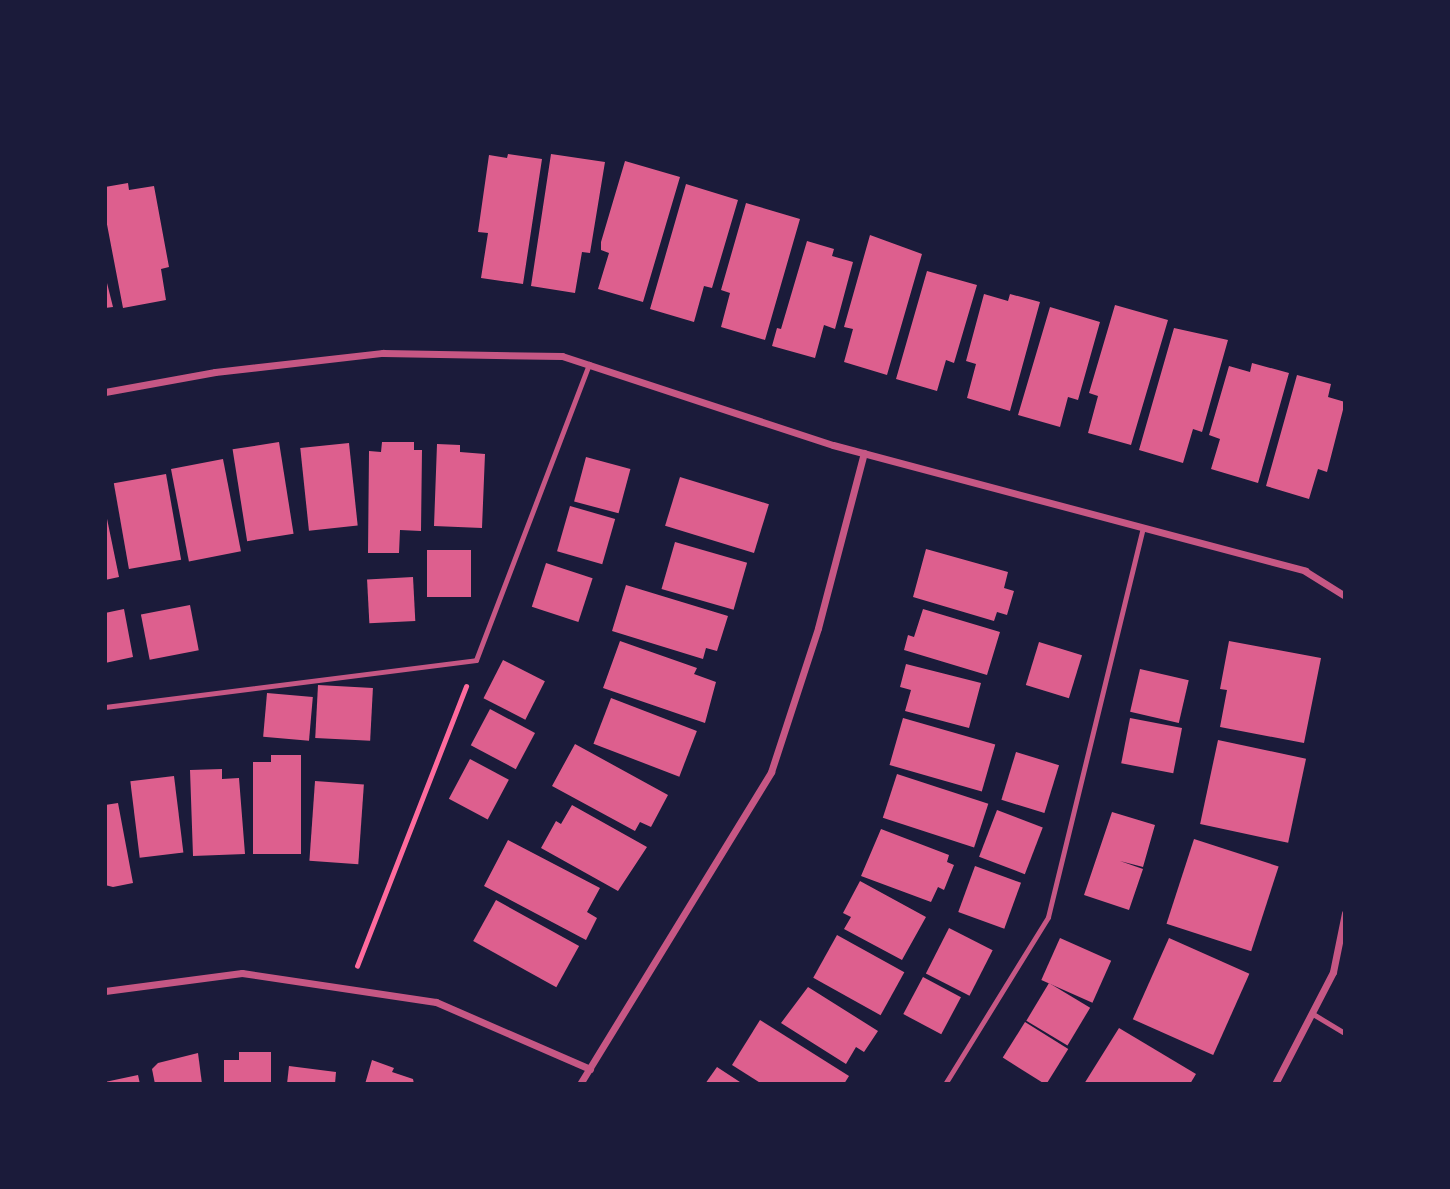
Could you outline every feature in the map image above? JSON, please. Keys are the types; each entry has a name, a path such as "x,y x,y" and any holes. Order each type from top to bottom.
{"street":[{"path":"105,392 215,372 383,352 562,356 864,453 1305,571 1345,596"},
{"path":"580,1084 771,772 818,628 864,453"},
{"path":"1275,1084 1333,972 1345,913"},
{"path":"105,991 242,973 436,1002 590,1069"}],"lane":[{"path":"105,707 476,660 589,364"},
{"path":"945,1084 1048,917 1143,528"},
{"path":"1313,1014 1345,1032"}],"path":[{"path":"348,988 476,660"}],"building":[{"path":"508,154 542,159 523,284 481,278 488,233 478,232 489,155 507,158"},
{"path":"551,154 605,162 590,253 582,252 575,293 531,286"},
{"path":"625,161 680,177 643,302 598,289 609,253 601,250 601,242"},
{"path":"128,183 129,190 154,186 169,267 161,269 166,300 123,308 105,214 105,187"},
{"path":"686,184 738,200 712,288 704,286 694,322 650,309"},
{"path":"746,203 800,219 765,340 721,327 730,293 721,290"},
{"path":"870,235 922,254 887,375 844,362 853,329 844,327"},
{"path":"807,241 834,249 832,256 853,262 835,329 824,325 815,358 772,346 777,328 781,329"},
{"path":"927,271 977,285 954,363 946,360 937,391 896,379"},
{"path":"105,275 113,307 105,308"},
{"path":"984,294 1008,301 1010,294 1040,302 1010,411 967,398 976,364 966,361"},
{"path":"1115,305 1168,320 1131,445 1088,433 1098,396 1089,393"},
{"path":"1050,307 1100,322 1078,400 1068,397 1060,427 1018,415"},
{"path":"1174,328 1228,340 1202,432 1193,429 1183,463 1139,450"},
{"path":"1252,363 1289,373 1258,483 1211,469 1220,439 1209,435 1229,366 1250,372"},
{"path":"1297,375 1331,384 1328,397 1345,402 1327,472 1318,469 1309,499 1266,486"},
{"path":"279,442 294,534 247,541 233,449"},
{"path":"382,442 414,442 414,450 422,450 421,531 400,530 399,553 368,553 369,451 381,452"},
{"path":"349,443 358,526 309,531 300,448"},
{"path":"437,444 460,445 460,452 485,454 482,528 434,526"},
{"path":"586,457 630,469 619,513 574,501"},
{"path":"223,459 241,551 189,561 171,469"},
{"path":"166,474 181,560 129,569 114,483"},
{"path":"680,477 769,504 754,553 665,526"},
{"path":"570,506 615,519 602,564 557,551"},
{"path":"105,509 119,577 105,580"},
{"path":"675,542 747,563 734,610 661,589"},
{"path":"926,549 1008,572 1004,588 1014,591 1007,615 997,612 994,621 913,597"},
{"path":"427,550 471,550 471,597 427,597"},
{"path":"546,563 593,578 578,622 532,607"},
{"path":"413,577 415,621 369,623 367,579"},
{"path":"626,585 728,616 717,651 706,648 703,659 612,631"},
{"path":"190,605 199,650 150,660 141,615"},
{"path":"124,609 133,657 105,663 105,613"},
{"path":"923,609 1000,632 987,675 904,650 908,635 914,637"},
{"path":"620,641 697,668 694,674 716,682 705,723 603,688"},
{"path":"1229,641 1321,658 1304,743 1220,727 1227,690 1220,689"},
{"path":"1039,642 1082,655 1069,698 1026,685"},
{"path":"503,660 545,681 525,720 483,698"},
{"path":"906,664 981,683 969,728 905,711 911,690 900,687"},
{"path":"1140,669 1189,680 1179,723 1130,712"},
{"path":"318,685 373,688 370,741 315,738"},
{"path":"267,693 313,697 309,741 263,737"},
{"path":"611,698 697,731 679,777 593,744"},
{"path":"490,709 535,733 516,769 471,745"},
{"path":"903,718 995,744 982,792 889,765"},
{"path":"1130,718 1182,728 1173,773 1121,763"},
{"path":"1218,740 1306,759 1288,843 1200,824"},
{"path":"575,744 668,795 651,827 640,822 635,831 552,786"},
{"path":"1016,752 1059,765 1044,813 1001,800"},
{"path":"271,755 301,755 301,854 253,854 253,762 271,762"},
{"path":"470,759 509,780 488,819 449,799"},
{"path":"222,769 222,779 239,778 245,854 193,856 190,770"},
{"path":"897,774 988,804 974,847 883,818"},
{"path":"174,776 183,852 140,858 130,781"},
{"path":"315,781 364,784 358,864 309,861"},
{"path":"118,803 133,883 113,887 105,885 105,805"},
{"path":"572,805 647,847 618,891 541,848 556,821 561,824"},
{"path":"997,810 1043,828 1025,874 979,857"},
{"path":"1112,812 1155,825 1143,867 1120,861 1143,869 1129,910 1084,895"},
{"path":"881,829 949,855 947,862 954,865 944,890 938,887 931,902 861,876"},
{"path":"1194,839 1279,867 1251,951 1166,924"},
{"path":"508,840 600,888 587,912 597,918 586,940 484,886"},
{"path":"975,866 1021,883 1004,929 958,912"},
{"path":"860,881 926,917 902,960 844,929 851,917 843,913"},
{"path":"496,900 579,946 556,987 473,941"},
{"path":"949,928 993,950 970,996 926,973"},
{"path":"837,935 904,972 881,1015 813,978"},
{"path":"1060,938 1111,961 1092,1003 1041,980"},
{"path":"1169,938 1249,974 1213,1055 1133,1019"},
{"path":"923,977 961,997 941,1034 903,1014"},
{"path":"1049,983 1090,1008 1067,1045 1026,1021"},
{"path":"808,987 878,1031 864,1052 856,1047 846,1064 781,1023"},
{"path":"760,1020 849,1076 844,1084 762,1084 732,1065"},
{"path":"1025,1022 1068,1049 1046,1084 1003,1058"},
{"path":"1119,1028 1196,1074 1190,1084 1084,1084"},
{"path":"239,1052 271,1052 271,1084 224,1084 224,1060 239,1060"},
{"path":"198,1053 202,1084 155,1084 152,1069 158,1063"},
{"path":"372,1060 394,1068 392,1072 413,1079 414,1084 365,1084"},
{"path":"289,1066 336,1072 335,1084 287,1084"},
{"path":"717,1067 743,1084 705,1084"},
{"path":"138,1075 140,1084 105,1084 105,1082"}]}
